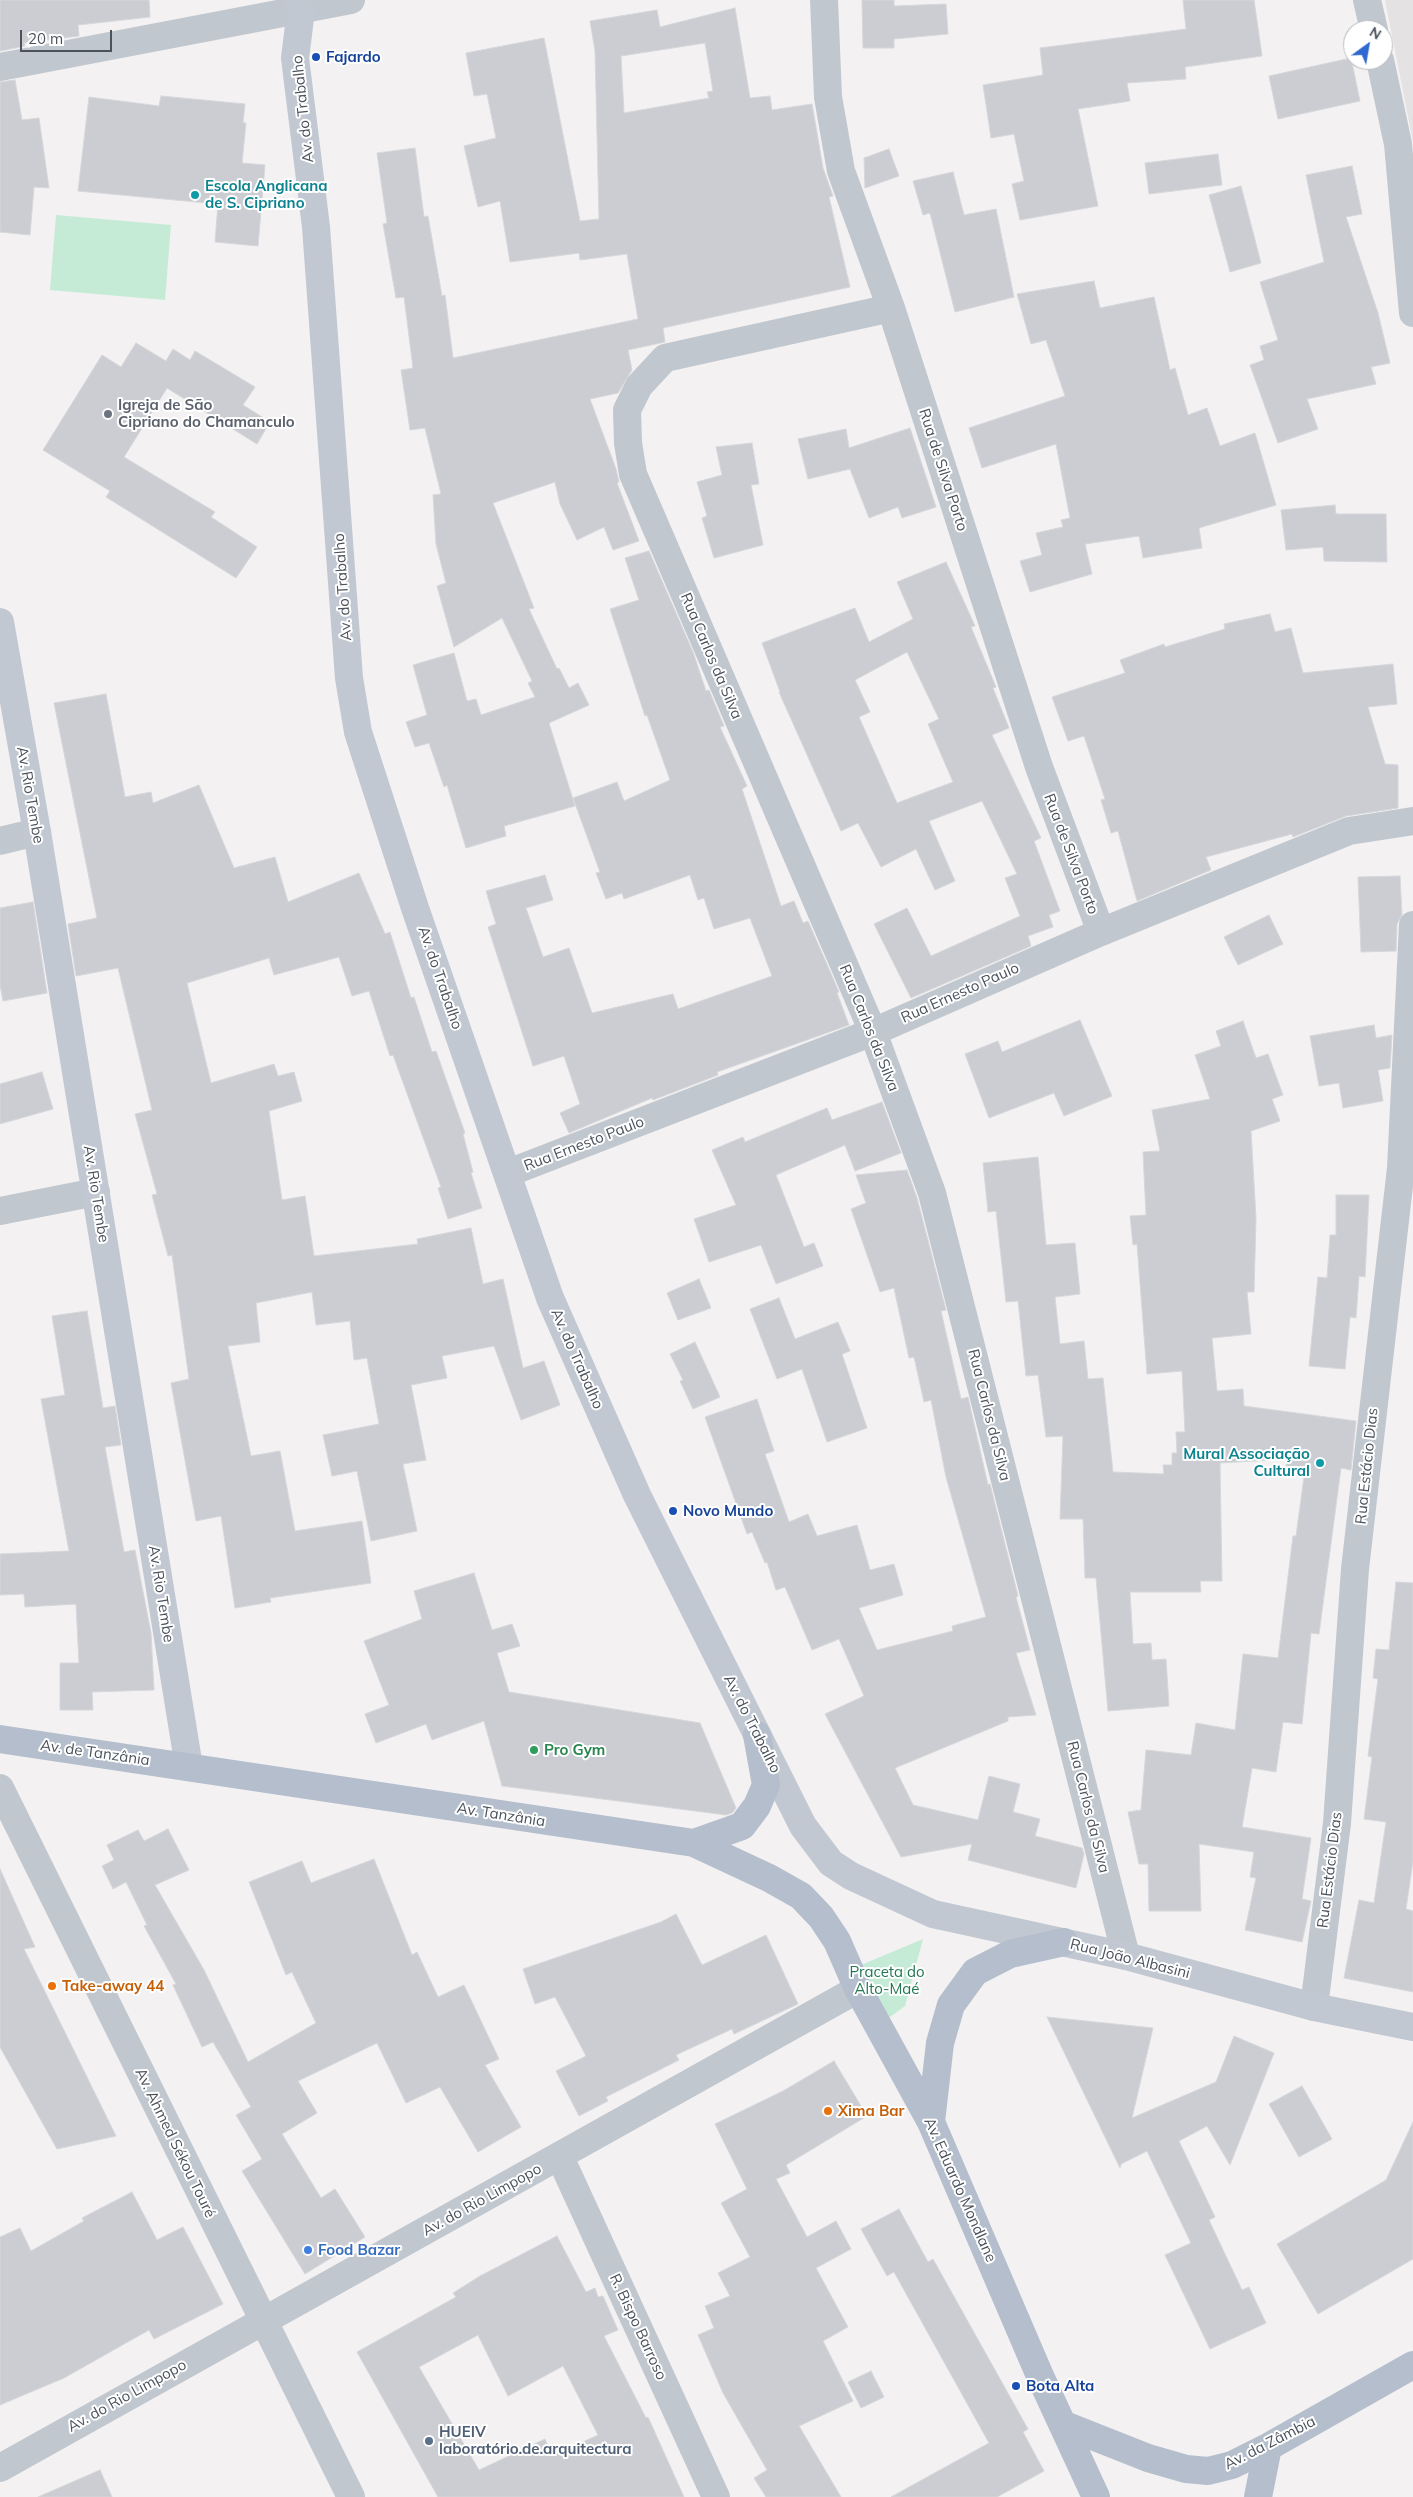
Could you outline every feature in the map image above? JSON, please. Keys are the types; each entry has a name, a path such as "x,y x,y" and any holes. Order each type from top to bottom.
{"main road":[{"name":"Av. do Trabalho","path":"300,5 295,58 316,227 349,678 358,732 415,908 550,1298 637,1495 803,1826 831,1863 851,1876"},
{"name":"Av. Rio Tembe","path":"0,622 37,832 189,1767"},
{"path":"694,1843 742,1826 757,1806 766,1785 757,1735"},
{"name":"Av. de Tanzânia","path":"0,1738 189,1767"},
{"name":"Av. Tanzânia","path":"189,1767 694,1843 769,1878 801,1896"},
{"name":"Rua João Albasini","path":"851,1876 933,1914 1126,1956 1314,2006 1413,2027"},
{"name":"Av. Eduardo Mondlane","path":"801,1896 821,1917 837,1941 858,1989 931,2122 1062,2424 1096,2497"},
{"path":"931,2122 940,2043 950,2005 975,1972 1010,1954 1064,1942"},
{"name":"Av. da Zâmbia","path":"1062,2424 1148,2458 1186,2469 1208,2471 1232,2465 1268,2447 1413,2365"},
{"path":"1258,2497 1268,2447"}],"street":[{"path":"0,67 300,5 351,0"},
{"name":"Rua de Silva Porto","path":"824,0 828,97 840,171 891,308 1039,767 1100,932"},
{"path":"1368,0 1372,20"},
{"path":"1382,70 1398,144 1413,313"},
{"name":"Rua Carlos da Silva","path":"891,308 665,358 639,386 627,410 628,443 633,474 873,1032 932,1193 1126,1956"},
{"name":"Rua Ernesto Paulo","path":"508,1173 873,1032 1100,932 1349,831 1413,821"},
{"path":"0,841 37,832"},
{"name":"Rua Estácio Dias","path":"1314,2006 1337,1823 1355,1569 1407,1169 1413,925"},
{"path":"0,1211 96,1192"},
{"name":"Av. Ahmed Sékou Touré","path":"0,1788 351,2497"},
{"name":"Av. do Rio Limpopo","path":"0,2468 858,1989"},
{"name":"R. Bispo Barroso","path":"560,2157 716,2497"}],"shaded area":[{"path":"1385,0 1413,0 1413,142 1393,41 1393,20 1389,20"}],"green space":[{"path":"56,215 171,225 165,300 50,290"},
{"name":"Praceta do Alto-Maé","path":"923,1939 905,2006 890,2017 885,2015 849,1970"}],"building":[{"path":"0,0 149,0 150,17 78,25 79,36 24,43 25,46 0,51"},
{"path":"862,0 894,0 894,6 946,4 948,34 894,39 894,48 863,48"},
{"path":"1183,0 1254,0 1262,56 1185,67 1186,79 1127,83 1130,101 1078,109 1098,206 1020,220 1012,184 1024,181 1014,134 991,138 983,85 1043,75 1040,48 1186,29"},
{"path":"735,8 750,98 770,96 772,110 812,104 823,168 833,196 829,197 850,287 663,328 665,342 628,350 632,370 618,393 590,399 616,469 619,482 617,483 639,541 613,550 604,527 577,540 560,504 555,482 493,503 534,608 529,609 557,669 559,668 569,688 578,683 589,705 549,723 575,806 504,826 506,836 466,848 447,785 444,787 429,743 415,747 406,722 427,715 413,665 454,653 467,701 476,699 481,715 535,697 528,683 532,681 502,618 454,647 437,586 446,583 436,544 433,495 441,494 425,428 410,430 401,370 413,368 404,297 396,298 383,224 387,223 377,153 415,148 424,217 428,216 442,296 445,295 453,358 638,319 627,254 580,260 579,253 510,262 500,201 478,207 464,146 496,138 487,94 474,96 466,53 544,38 580,221 599,219 595,51 590,21 657,10 660,27","holes":["705,43 713,91 707,92 709,98 624,113 621,56"]},
{"path":"1343,60 1343,70 1354,70 1360,101 1278,119 1269,76"},
{"path":"15,80 22,120 39,118 49,188 34,187 30,235 0,232 0,82"},
{"path":"161,96 245,104 243,123 246,123 242,163 265,165 258,246 215,242 218,204 78,191 89,97 159,106"},
{"path":"889,149 899,176 865,188 864,158"},
{"path":"1218,154 1222,185 1149,194 1145,163"},
{"path":"1352,166 1362,214 1346,217 1378,313 1390,363 1371,367 1376,384 1307,399 1318,429 1278,443 1250,365 1264,360 1260,346 1278,340 1260,282 1324,262 1306,175"},
{"path":"953,172 964,215 996,209 1014,297 955,312 930,213 923,215 913,181"},
{"path":"1241,186 1261,263 1230,272 1209,195"},
{"path":"1094,281 1100,308 1154,297 1170,370 1175,368 1188,415 1207,408 1220,446 1255,433 1276,505 1199,528 1202,548 1143,558 1139,536 1085,544 1092,574 1030,592 1020,561 1042,555 1036,533 1063,527 1061,520 1070,518 1056,444 982,468 969,428 1065,396 1046,340 1031,344 1017,294"},
{"name":"Igreja de São Cipriano do Chamanculo","path":"136,343 166,361 173,349 190,360 195,351 255,387 243,405 270,422 257,444 167,388 124,457 215,512 211,517 257,547 236,578 106,497 110,491 43,450 102,355 121,367"},
{"path":"910,428 936,507 902,518 898,507 869,518 850,469 808,479 798,439 846,429 849,448"},
{"path":"752,443 759,484 751,485 763,545 714,558 702,518 707,516 697,482 722,475 716,447"},
{"path":"1335,505 1336,514 1386,514 1387,562 1324,561 1323,547 1286,550 1281,510"},
{"path":"649,551 693,652 706,691 709,690 724,726 720,727 747,786 742,789 781,906 794,901 803,923 808,921 839,992 837,993 849,1025 717,1072 718,1075 653,1100 652,1098 569,1133 560,1113 580,1104 564,1056 533,1066 488,927 496,924 486,891 545,875 553,900 526,908 543,957 569,948 592,1013 673,994 678,1009 772,976 750,918 714,929 704,898 698,900 690,875 624,899 622,893 606,899 596,873 600,872 573,798 617,782 624,801 670,780 647,715 645,716 610,609 639,600 625,558"},
{"path":"946,562 975,626 971,627 996,687 993,688 1009,728 992,735 1041,838 1034,841 1060,911 1049,915 1053,927 1028,936 1031,946 911,998 874,924 907,908 931,956 1020,916 1005,878 1017,874 982,801 929,821 955,881 935,890 916,849 881,867 858,823 841,831 779,692 762,643 855,608 869,642 913,619 897,582","holes":["907,652 939,719 928,724 953,782 897,803 859,717 870,712 855,680"]},
{"path":"1270,614 1275,632 1291,628 1303,673 1393,664 1397,704 1368,707 1385,764 1398,765 1398,808 1346,816 1293,837 1292,834 1206,857 1211,870 1137,901 1118,831 1111,833 1101,800 1105,799 1084,736 1068,741 1052,697 1125,673 1120,660 1164,644 1165,647 1225,629 1224,624"},
{"path":"106,694 125,797 151,792 153,803 199,785 234,868 275,857 288,902 359,873 385,934 390,932 411,998 414,997 432,1052 436,1051 465,1133 463,1134 473,1172 471,1173 482,1208 448,1219 438,1188 441,1187 393,1055 390,1056 369,991 352,996 339,957 274,975 269,958 187,983 211,1083 274,1064 278,1076 294,1072 302,1101 269,1111 282,1200 305,1196 314,1256 418,1244 417,1239 471,1228 483,1284 503,1279 523,1368 544,1361 560,1405 521,1420 494,1346 442,1356 447,1378 411,1385 426,1460 403,1464 417,1531 371,1541 357,1471 332,1476 323,1435 379,1424 367,1358 354,1360 350,1321 316,1325 312,1292 256,1303 260,1342 228,1346 251,1456 280,1451 295,1531 362,1521 371,1583 270,1598 271,1602 235,1608 221,1516 196,1521 171,1383 189,1379 172,1255 168,1256 152,1195 157,1194 135,1114 152,1110 118,968 76,976 68,924 97,918 54,703"},
{"path":"1400,876 1402,915 1397,924 1396,951 1361,952 1358,877"},
{"path":"33,902 47,993 3,1001 0,985 0,908"},
{"path":"1269,915 1283,944 1238,965 1224,937"},
{"path":"1080,1020 1112,1096 1064,1116 1054,1093 989,1118 965,1054 998,1041 1002,1052"},
{"path":"1243,1021 1256,1058 1268,1054 1283,1095 1272,1099 1280,1121 1251,1131 1256,1218 1254,1292 1247,1292 1251,1334 1212,1338 1217,1391 1243,1389 1244,1406 1356,1421 1351,1470 1341,1468 1319,1634 1311,1633 1302,1724 1283,1722 1276,1772 1252,1768 1242,1827 1311,1838 1302,1899 1311,1901 1302,1942 1245,1930 1256,1878 1250,1877 1254,1852 1199,1844 1201,1911 1149,1911 1148,1864 1139,1864 1128,1812 1141,1810 1146,1750 1191,1755 1196,1723 1235,1730 1243,1654 1278,1658 1293,1536 1296,1536 1304,1477 1285,1474 1287,1459 1220,1463 1222,1581 1200,1581 1201,1592 1130,1592 1133,1644 1151,1643 1152,1660 1166,1659 1169,1706 1108,1711 1096,1578 1085,1578 1083,1519 1060,1519 1063,1436 1046,1437 1038,1375 1026,1376 1018,1301 1006,1302 996,1211 988,1212 983,1163 1038,1157 1046,1245 1075,1243 1080,1294 1055,1297 1060,1344 1084,1341 1088,1379 1103,1378 1113,1472 1164,1474 1163,1465 1172,1465 1172,1453 1177,1453 1176,1432 1185,1432 1182,1371 1147,1374 1137,1244 1133,1245 1130,1216 1146,1215 1143,1152 1160,1151 1152,1110 1210,1099 1195,1055 1221,1046 1216,1031"},
{"path":"1374,1025 1376,1038 1392,1035 1390,1068 1378,1070 1383,1101 1343,1108 1339,1083 1319,1086 1310,1036"},
{"path":"42,1072 53,1109 0,1124 0,1084"},
{"path":"882,1102 901,1153 855,1171 845,1145 776,1175 804,1247 814,1243 823,1266 776,1284 761,1245 709,1262 694,1219 736,1205 712,1150 743,1137 745,1142 827,1108 832,1120"},
{"path":"907,1170 917,1198 946,1310 941,1311 961,1399 968,1397 988,1485 990,1484 1018,1596 1016,1597 1030,1650 1016,1653 1036,1715 1008,1717 1008,1721 895,1768 913,1805 978,1820 989,1776 1020,1784 1013,1812 1040,1819 1035,1836 1082,1848 1084,1854 1076,1888 968,1860 972,1844 901,1857 825,1714 864,1696 839,1639 812,1650 785,1587 776,1590 767,1562 765,1563 752,1532 747,1534 705,1417 757,1399 774,1451 765,1454 789,1522 808,1514 817,1536 857,1525 870,1570 894,1564 903,1595 859,1608 877,1650 953,1631 952,1626 986,1617 946,1477 931,1400 924,1402 914,1357 909,1358 894,1288 880,1292 851,1209 866,1203 856,1175"},
{"path":"1336,1195 1369,1195 1365,1277 1359,1276 1356,1318 1350,1317 1345,1369 1309,1366 1318,1277 1327,1278 1330,1235 1336,1235"},
{"path":"699,1279 711,1308 678,1320 667,1293"},
{"path":"779,1298 795,1339 838,1322 850,1351 842,1354 867,1428 827,1442 802,1369 777,1379 750,1309"},
{"path":"87,1311 103,1408 115,1406 121,1445 105,1447 124,1552 135,1550 151,1633 154,1690 92,1692 93,1710 60,1710 60,1663 79,1663 76,1604 25,1607 24,1594 0,1595 0,1554 69,1551 41,1399 65,1395 52,1316"},
{"path":"695,1342 720,1397 693,1409 680,1381 683,1380 670,1354"},
{"path":"474,1573 492,1630 512,1624 520,1646 497,1653 509,1692 700,1723 736,1808 732,1813 726,1815 502,1786 484,1721 432,1740 426,1724 376,1743 365,1714 389,1705 364,1641 422,1619 414,1591"},
{"path":"1396,1582 1413,1583 1413,1861 1406,1909 1413,1911 1413,1992 1344,1978 1359,1900 1374,1903 1386,1822 1364,1819 1372,1757 1368,1756 1378,1679 1373,1678 1376,1649 1389,1650"},
{"path":"168,1829 189,1870 155,1885 204,1970 248,2062 316,2023 292,1972 286,1975 249,1882 302,1861 311,1883 374,1859 412,1955 417,1952 438,1997 464,1985 499,2059 485,2065 521,2127 478,2152 440,2087 406,2103 377,2043 298,2081 317,2113 282,2134 321,2198 335,2189 365,2237 305,2274 242,2171 262,2159 236,2115 251,2107 213,2042 202,2047 173,1985 176,1984 144,1926 147,1925 126,1882 113,1889 102,1866 114,1860 107,1845 138,1830 144,1841"},
{"path":"0,1869 35,1947 24,1949 116,2136 57,2149 0,2047"},
{"path":"676,1914 702,1965 766,1935 798,2004 734,2034 732,2029 676,2055 679,2060 606,2097 608,2101 579,2116 556,2071 586,2056 555,1997 535,2004 523,1969 661,1922"},
{"path":"1047,2017 1153,2028 1132,2118 1216,2082 1234,2036 1274,2053 1230,2165 1207,2126 1179,2141 1215,2217 1209,2220 1242,2290 1249,2287 1266,2323 1210,2349 1165,2255 1191,2243 1147,2151 1121,2164 1120,2168"},
{"path":"834,2061 867,2116 786,2165 790,2173 776,2179 807,2237 836,2221 851,2249 816,2268 848,2327 823,2341 853,2401 799,2426 841,2497 766,2497 754,2478 767,2470 723,2393 698,2335 714,2328 705,2306 730,2296 718,2273 750,2257 721,2203 747,2189 715,2124 783,2091"},
{"path":"1302,2086 1332,2139 1299,2157 1269,2104"},
{"path":"1413,2122 1413,2259 1318,2314 1277,2244 1386,2180"},
{"path":"132,2192 157,2240 183,2227 223,2304 154,2339 149,2330 64,2378 0,2405 0,2237 20,2228 31,2251 84,2221 82,2218"},
{"path":"899,2209 928,2262 933,2259 1028,2429 1023,2432 1044,2471 997,2497 891,2497 989,2443 894,2272 887,2276 861,2229"},
{"path":"557,2236 586,2292 595,2288 598,2297 603,2296 618,2330 604,2336 646,2418 648,2417 684,2497 438,2497 357,2352 456,2297 453,2293 480,2276","holes":["478,2335 508,2396 563,2366 598,2435 552,2456 545,2439 479,2470 419,2367"]},
{"path":"871,2371 884,2397 861,2408 848,2382"},
{"path":"100,2470 112,2497 38,2497"}],"place":[{"name":"Fajardo","path":"316,57"},
{"name":"Escola Anglicana de S. Cipriano","path":"195,195"},
{"name":"Igreja de São Cipriano do Chamanculo","path":"108,414"},
{"name":"Mural Associação Cultural","path":"1320,1463"},
{"name":"Novo Mundo","path":"673,1511"},
{"name":"Pro Gym","path":"534,1750"},
{"name":"Take-away 44","path":"52,1986"},
{"name":"Xima Bar","path":"828,2111"},
{"name":"Food Bazar","path":"308,2250"},
{"name":"Bota Alta","path":"1016,2386"},
{"name":"HUEIV laboratório.de.arquitectura","path":"429,2441"}]}
